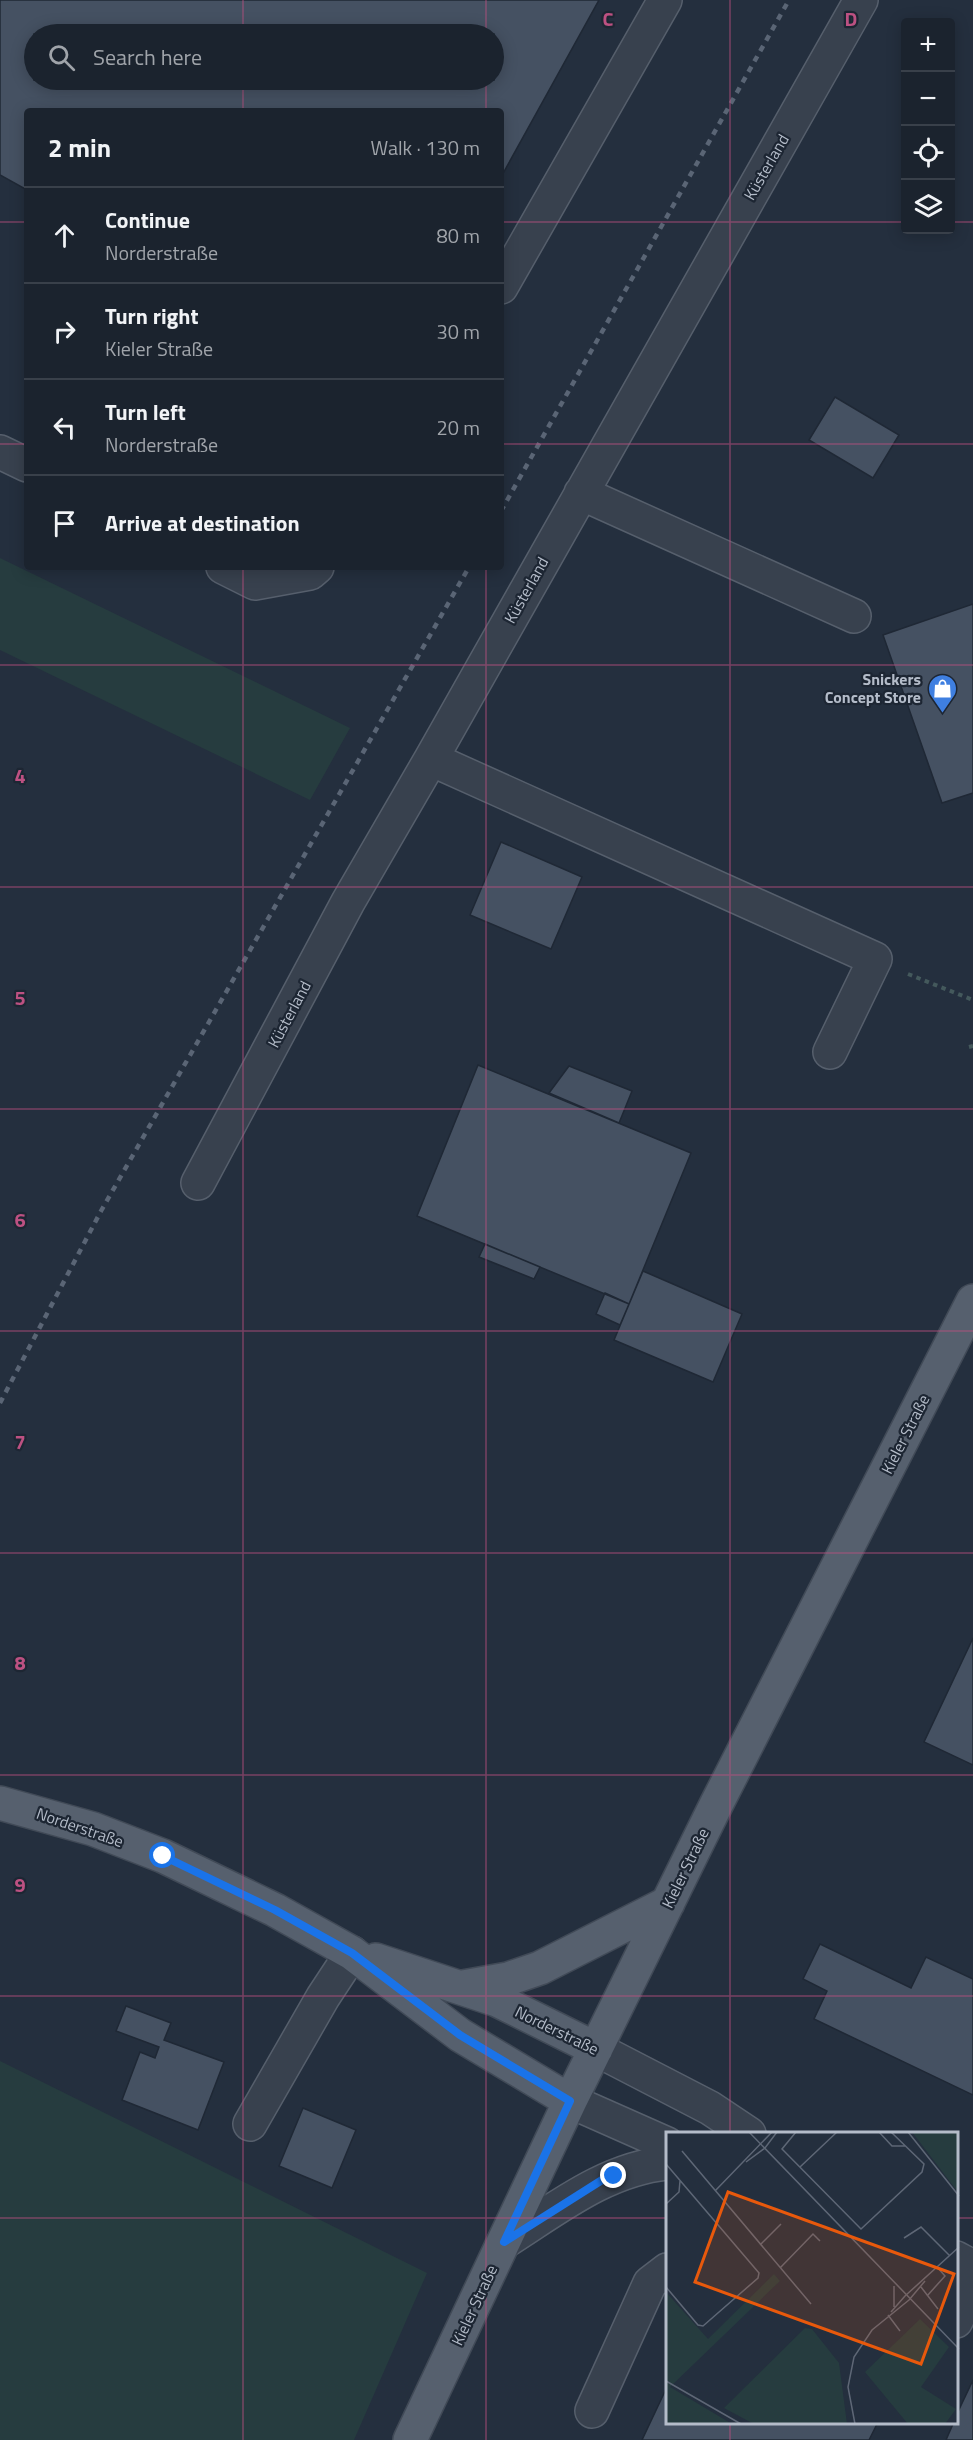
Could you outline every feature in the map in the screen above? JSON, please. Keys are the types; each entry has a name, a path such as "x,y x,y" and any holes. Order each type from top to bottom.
{"main road":[{"name":"Kieler Straße","path":"411,2440 570,2101 973,1301"},
{"name":"Norderstraße","path":"0,1803 93,1829 163,1856 275,1910 352,1953 460,2035 570,2101"},
{"path":"459,1988 508,1979 540,1968 668,1903"},
{"name":"Norderstraße","path":"352,1953 497,2000 596,2049"}],"street":[{"path":"504,282 665,0"},
{"name":"Küsterland","path":"198,1184 348,902 861,0"},
{"path":"0,452 24,464"},
{"path":"581,493 855,616"},
{"path":"230,570 255,583 310,573 314,570"},
{"path":"431,759 874,960 830,1052"},
{"path":"250,2124 323,1996 352,1953"},
{"name":"Norderstraße","path":"596,2049 710,2108 746,2132"},
{"name":"Norderstraße","path":"570,2101 666,2144"},
{"path":"504,2242 602,2180 666,2163"},
{"path":"958,2259 973,2267"},
{"path":"592,2411 650,2283 666,2271"},
{"path":"958,2319 973,2286"}],"path":[{"path":"874,960 973,1000"}],"green space":[{"path":"0,558 350,728 310,800 0,650"},
{"path":"0,2061 427,2273 354,2440 0,2440"}],"building":[{"path":"0,0 599,0 504,172 504,108 24,108 24,188 0,175"},
{"path":"835,397 899,435 873,478 809,440"},
{"name":"Snickers Concept Store","path":"973,604 973,793 942,803 883,635"},
{"path":"501,842 582,877 551,949 470,915"},
{"path":"478,1065 691,1153 629,1304 417,1216"},
{"path":"569,1066 632,1091 619,1123 549,1093"},
{"path":"485,1244 540,1267 534,1279 479,1257"},
{"path":"643,1271 742,1314 713,1382 614,1340"},
{"path":"605,1293 629,1304 620,1325 596,1314"},
{"path":"973,1638 973,1765 924,1742"},
{"path":"820,1944 911,1988 926,1957 973,1979 973,2095 814,2019 827,1991 803,1979"},
{"path":"126,2006 171,2023 164,2040 224,2062 198,2130 122,2100 140,2052 155,2058 159,2047 116,2031"},
{"path":"303,2108 356,2130 332,2188 279,2166"},
{"path":"973,2380 973,2440 946,2440 953,2425 958,2425 958,2412"},
{"path":"666,2389 666,2425 876,2425 869,2440 642,2440"}],"railway":[{"path":"504,506 789,0"},
{"path":"0,1403 101,1211 467,570"}],"place":[{"name":"Snickers Concept Store","path":"942,714"}],"route":[{"path":"163,1856 275,1910 352,1953 460,2035 570,2101 504,2242 602,2180 614,2176"}]}
